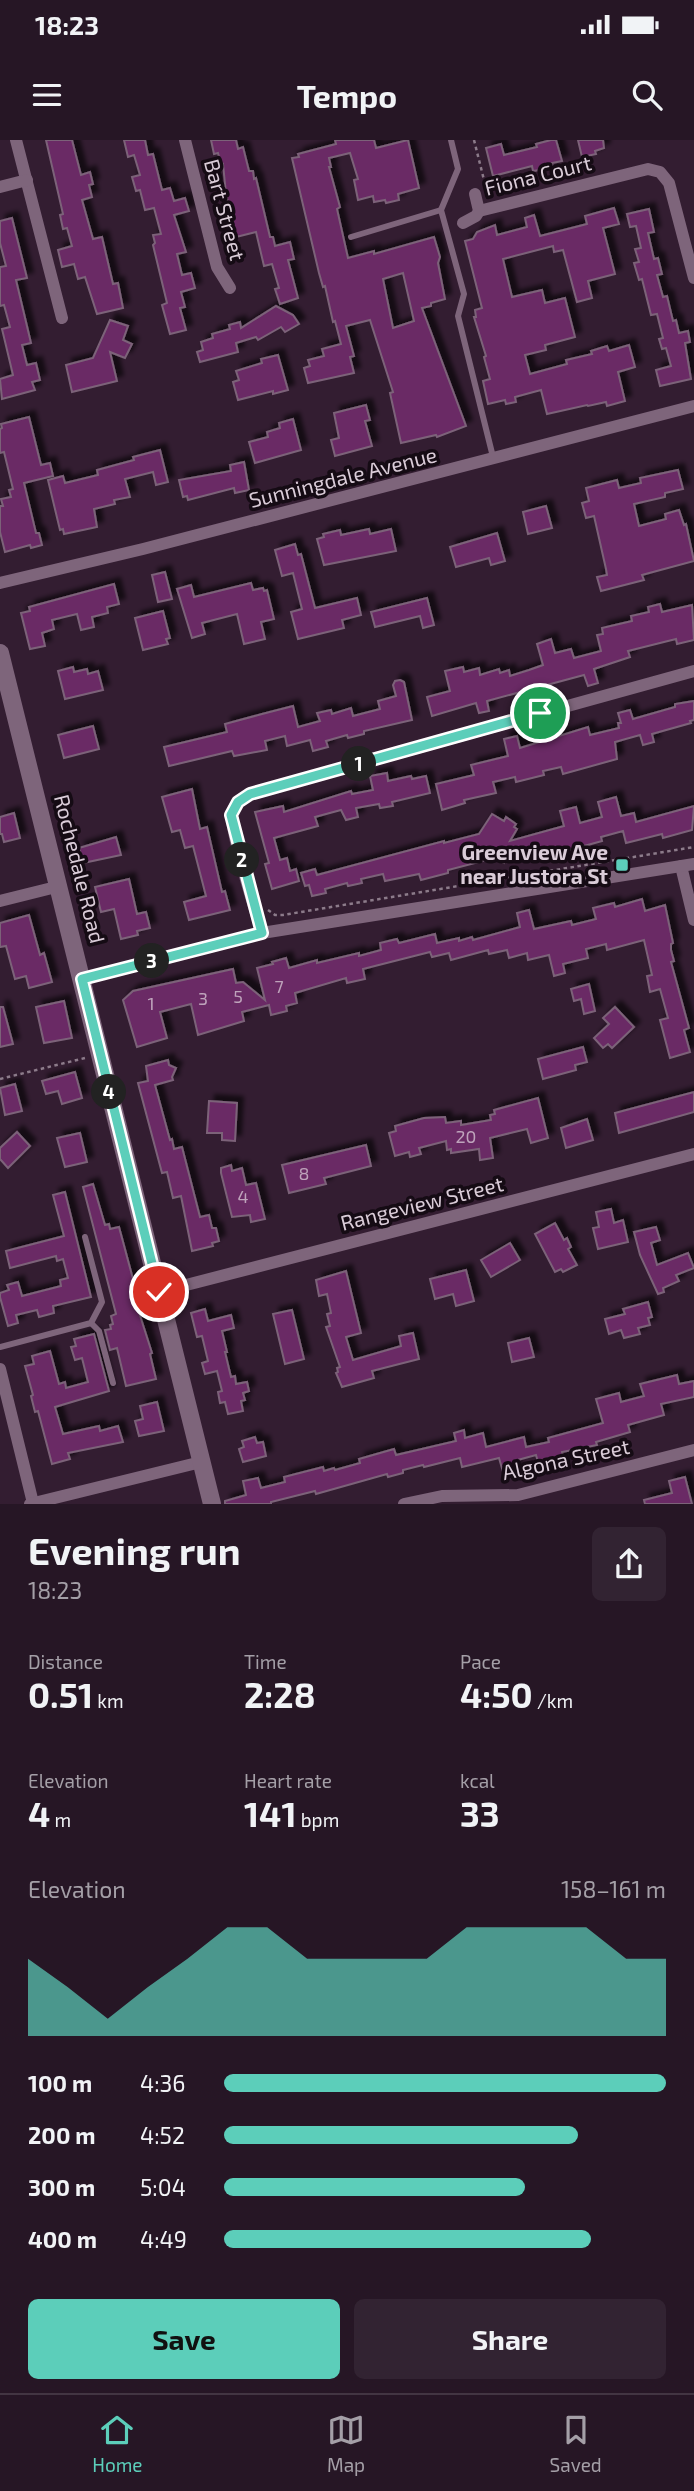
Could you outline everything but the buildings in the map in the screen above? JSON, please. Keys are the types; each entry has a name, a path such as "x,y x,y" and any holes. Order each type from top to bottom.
{"main road":[{"name":"Rochedale Road","path":"0,653 212,1504"}],"street":[{"path":"16,140 62,318"},
{"name":"Bart Street","path":"185,140 217,267 230,288"},
{"name":"Fiona Court","path":"463,223 485,209 648,169 660,172 669,183 694,278"},
{"path":"0,187 27,180"},
{"name":"Fiona Court","path":"475,194 485,209"},
{"name":"Sunningdale Avenue","path":"0,583 143,549 694,406"},
{"path":"262,933 231,815 238,802 250,794 694,671"},
{"path":"82,979 262,933 687,865 694,920"},
{"path":"0,901 60,886"},
{"name":"Rangeview Street","path":"159,1292 694,1154"},
{"path":"0,1369 32,1504 201,1461"},
{"name":"Algona Street","path":"404,1504 442,1496 519,1499 694,1450"}],"lane":[{"path":"451,140 458,169 441,210 464,294 458,316 494,459"},
{"path":"351,237 441,210"},
{"path":"0,1347 90,1323 102,1302 85,1237"},
{"path":"90,1323 99,1331 113,1382"}],"path":[{"path":"474,140 485,209"},
{"path":"267,908 275,915 283,915 694,848"},
{"path":"0,1079 87,1058"}],"place":[{"name":"Greenview Ave near Justora St","path":"622,865"}],"route":[{"path":"159,1292 82,979 262,933 231,815 238,802 250,794 540,713"}]}
